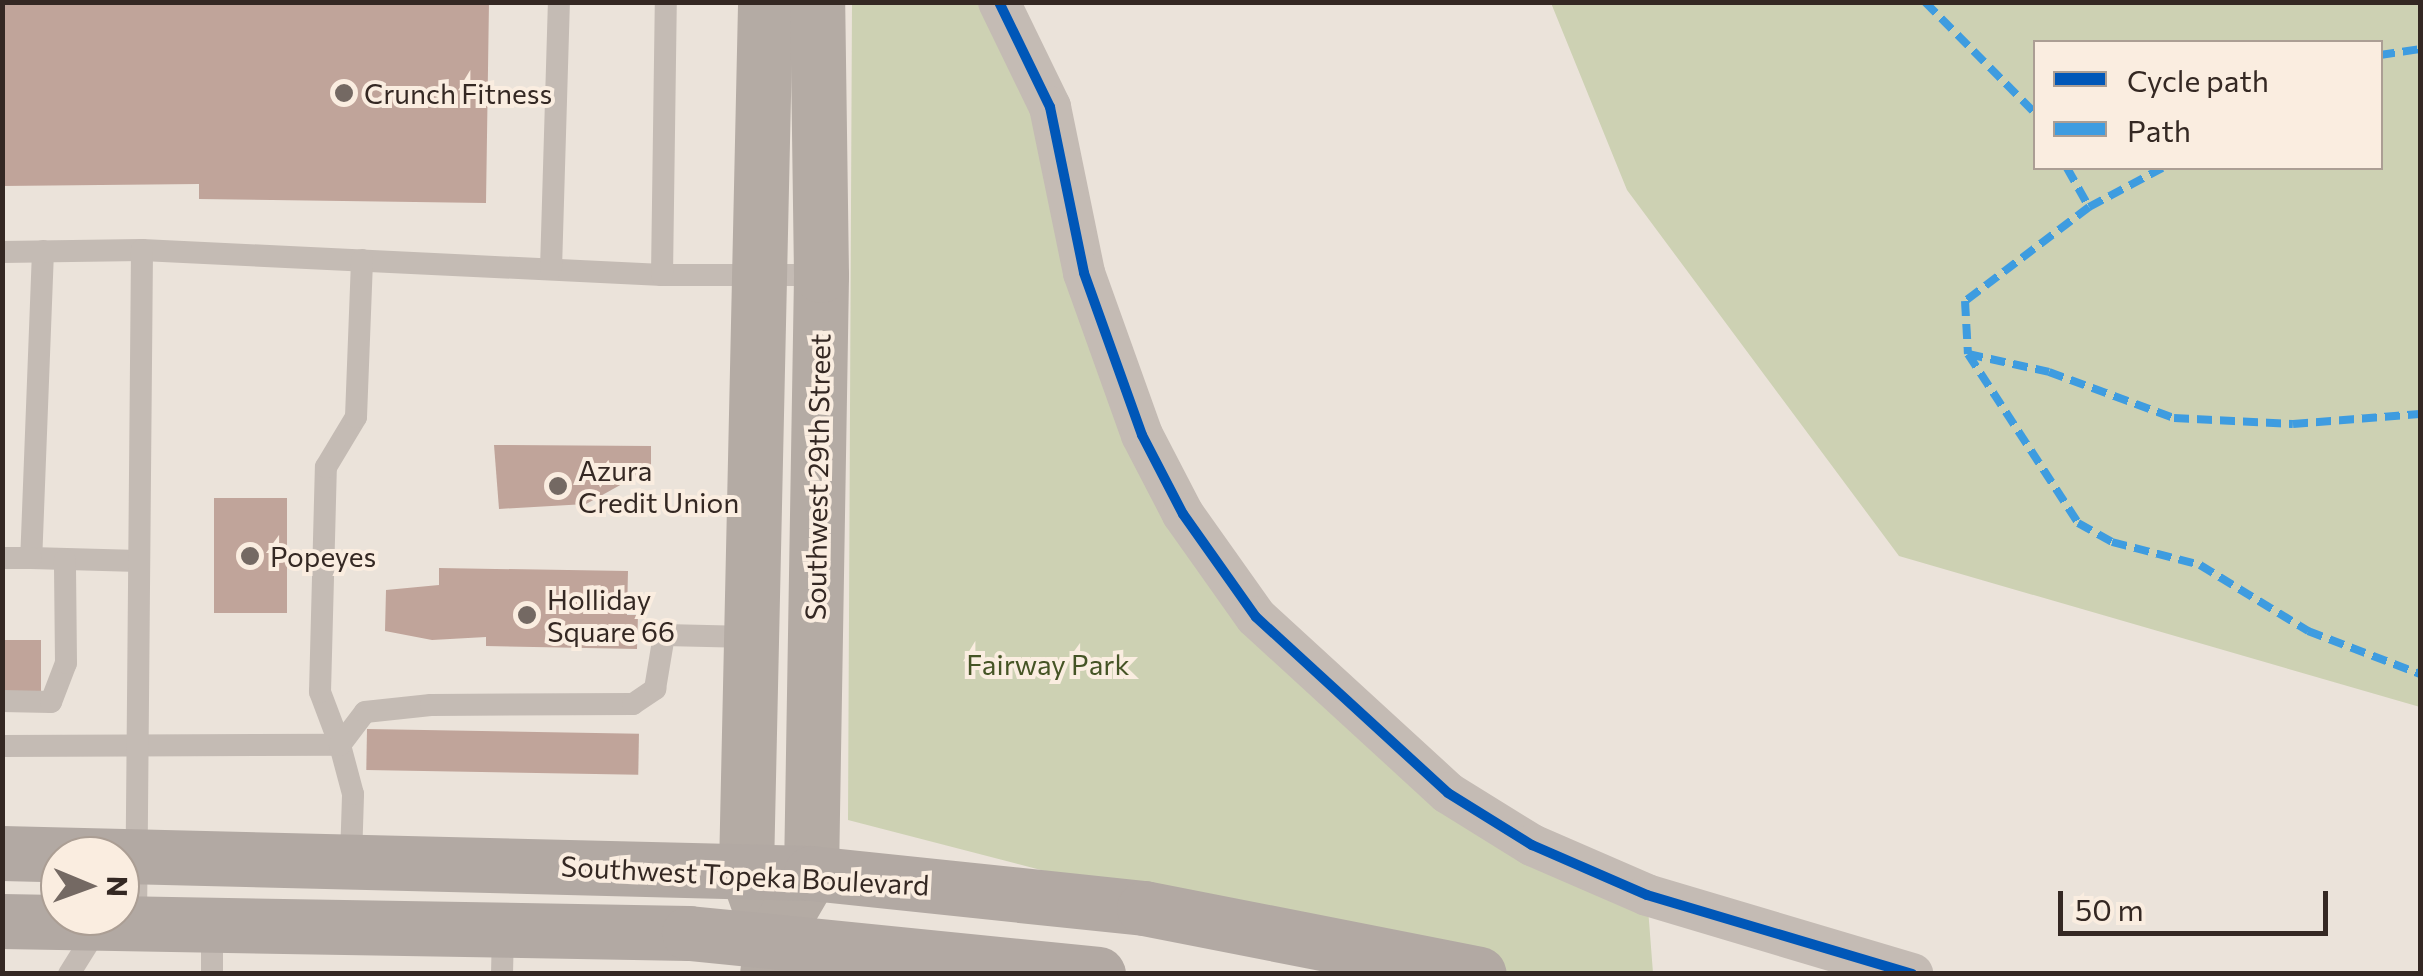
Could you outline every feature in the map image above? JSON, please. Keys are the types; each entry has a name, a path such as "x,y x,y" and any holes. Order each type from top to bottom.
{"main road":[{"path":"766,2 746,869 769,957"},
{"name":"Southwest 29th Street","path":"769,957 811,873 821,276 817,2"},
{"name":"Southwest Topeka Boulevard","path":"2,853 40,854"},
{"name":"Southwest Topeka Boulevard","path":"140,856 811,873 1144,908 1480,974"},
{"path":"2,920 40,921"},
{"path":"140,929 212,949 769,957 1098,974"}],"street":[{"path":"999,2 1050,107 1084,273 1142,435 1182,514 1256,617 1448,793 1532,846 1647,895 1912,974"}],"lane":[{"path":"551,269 559,2"},
{"path":"662,274 666,2"},
{"path":"2,252 142,250 662,274 821,276"},
{"path":"136,836 142,250"},
{"path":"32,558 43,251"},
{"path":"351,860 352,794 340,745 320,692 326,467 356,417 362,260"},
{"path":"2,558 139,561"},
{"path":"2,701 50,702 66,662 65,560"},
{"path":"340,745 365,712 432,705 633,704 655,689 664,636 750,636"},
{"path":"2,746 340,745"},
{"path":"69,974 106,936"}],"green space":[{"name":"Fairway Park","path":"852,3 995,3 1109,351 1230,585 1448,793 1647,895 1653,973 1438,973 848,820"},
{"path":"1551,3 2420,3 2420,707 1899,556 1627,190"}],"building":[{"name":"Crunch Fitness","path":"2,2 489,2 486,203 199,199 199,184 2,186"},
{"name":"Azura Credit Union","path":"494,445 651,446 651,468 586,504 499,509"},
{"name":"Popeyes","path":"214,498 287,498 287,613 214,613"},
{"path":"439,568 628,571 627,615 638,615 637,649 486,646 486,637 432,640 385,631 386,590 439,585"},
{"path":"2,640 41,640 41,694 2,694"},
{"path":"367,729 639,734 638,775 366,770"}],"marked path":[{"path":"1925,2 2033,111"},
{"path":"2383,55 2420,49"},
{"path":"2068,170 2089,207 1965,301 1968,354 2078,523 2112,542 2200,565 2308,631 2420,674"},
{"path":"2089,207 2158,170"},
{"path":"1968,354 2049,372 2174,418 2293,424 2420,414"}],"cycle path":[{"path":"999,2 1050,107 1084,273 1142,435 1183,514 1256,617 1448,793 1532,845 1647,895 1912,974"}],"place":[{"name":"Crunch Fitness","path":"344,93"},
{"name":"Azura Credit Union","path":"558,486"},
{"name":"Popeyes","path":"250,556"},
{"name":"Holliday Square 66","path":"527,615"}]}
